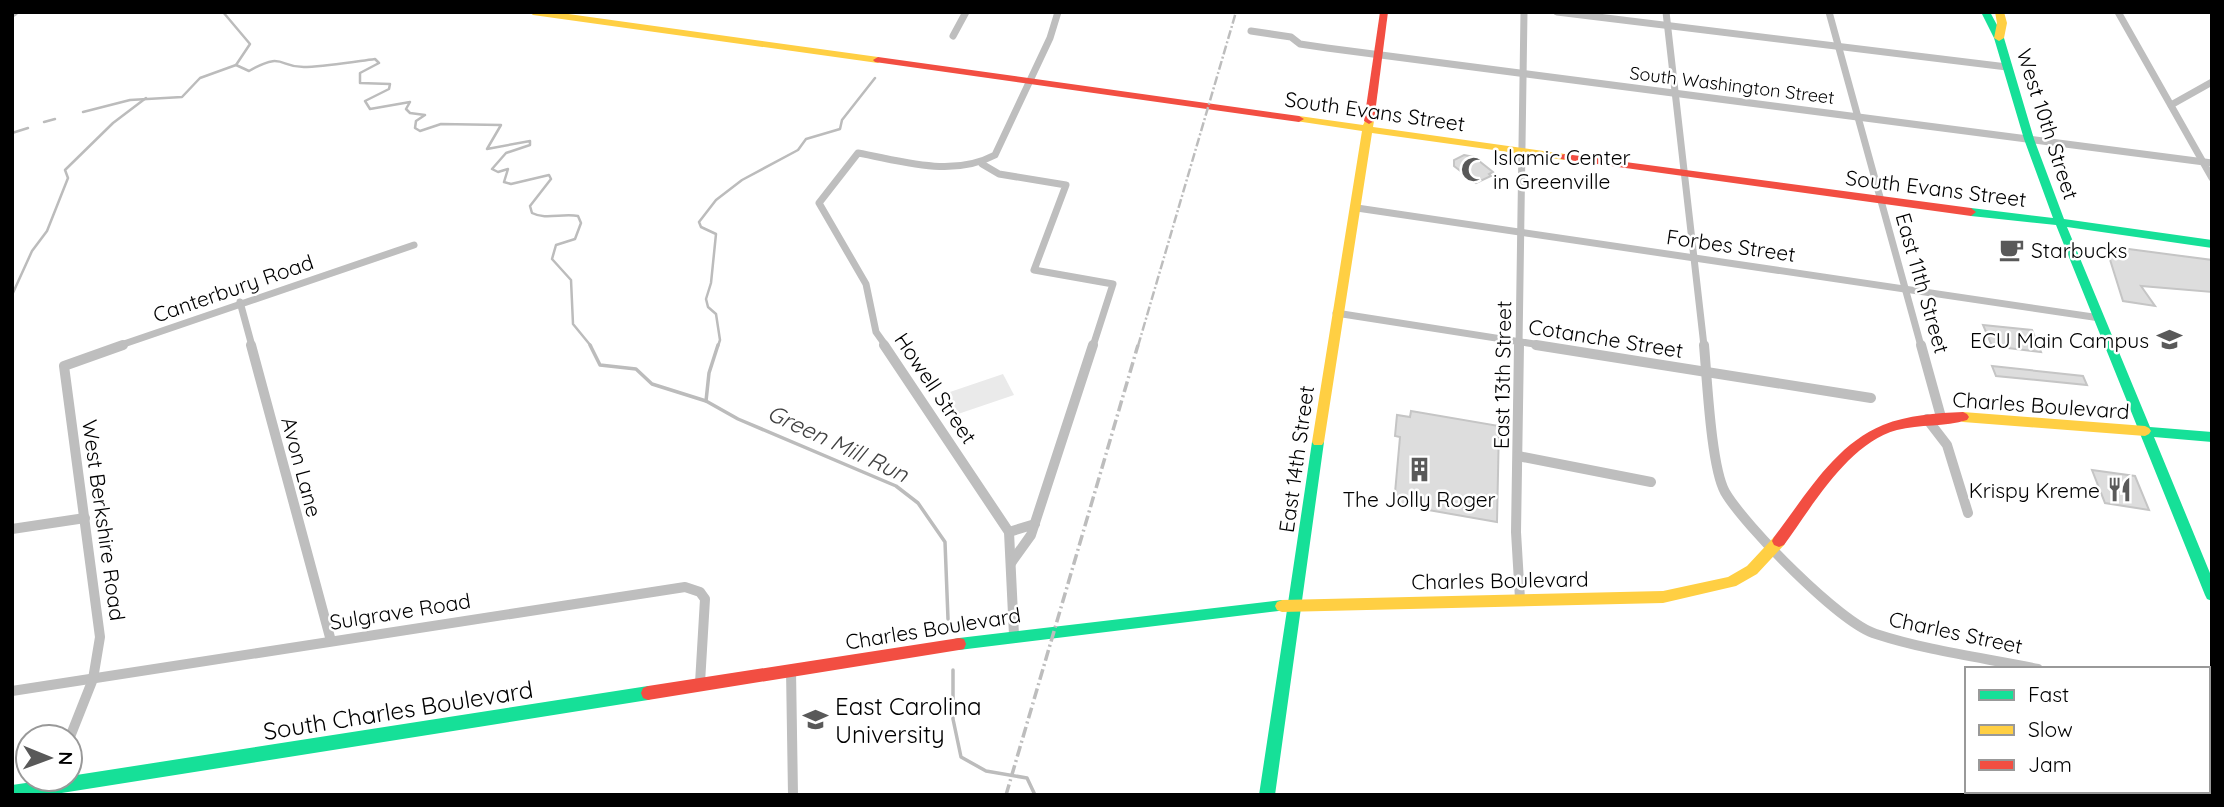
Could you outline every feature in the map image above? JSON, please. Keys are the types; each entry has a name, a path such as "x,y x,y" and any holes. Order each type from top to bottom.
{"main road":[{"name":"South Evans Street","path":"533,12 1880,201 2060,222 2212,244"},
{"name":"East 14th Street","path":"1267,795 1336,313 1357,208 1384,12"},
{"name":"West 10th Street","path":"1985,12 1999,37 2029,139 2060,222 2212,594"},
{"name":"West 10th Street","path":"1999,12 2002,23 1999,37"},
{"name":"Charles Boulevard","path":"791,670 1014,635 1295,605 1663,597 1731,582 1752,570 1773,549 1849,452 1885,429 1941,417 2145,431"},
{"path":"2145,431 2212,437"},
{"name":"South Charles Boulevard","path":"84,778 791,670"}],"street":[{"path":"953,36 966,12"},
{"path":"982,164 995,155 1030,82 1058,12"},
{"name":"East 13th Street","path":"1520,599 1516,532 1524,12"},
{"path":"1557,12 2007,67"},
{"name":"Charles Street","path":"1666,12 1717,464 1725,492 1773,549 1843,617 1874,634 2009,666"},
{"name":"East 11th Street","path":"1829,12 1941,417"},
{"path":"2118,12 2212,178"},
{"name":"South Washington Street","path":"1251,31 1291,37 1300,44 1378,55 2212,163"},
{"path":"2171,105 2212,82"},
{"name":"Howell Street","path":"1011,563 1031,535 1113,284 1034,270 1066,185 999,174 982,164 958,168 858,153 819,203 866,284 876,332 1009,532 1014,635"},
{"name":"Forbes Street","path":"1357,208 2100,318"},
{"name":"Canterbury Road","path":"64,366 240,302 415,245"},
{"name":"Avon Lane","path":"240,302 331,641"},
{"name":"Cotanche Street","path":"1336,313 1871,398"},
{"name":"West Berkshire Road","path":"64,366 100,637 93,679 76,723"},
{"path":"1927,419 1948,445 1968,513"},
{"path":"1518,456 1651,482"},
{"path":"12,529 85,519"},
{"path":"1009,532 1034,524"},
{"name":"Sulgrave Road","path":"12,691 685,587 700,592 705,599 700,683"},
{"path":"791,670 793,795"}],"shaded area":[{"path":"1003,374 1014,395 958,414 947,393"}],"building":[{"name":"Islamic Center in Greenville","path":"1464,155 1474,157 1493,172 1489,174 1491,176 1476,183 1454,166 1454,160"},
{"path":"2121,248 2212,260 2212,292 2141,286 2155,306 2123,301 2107,250 2123,251"},
{"path":"1983,325 2032,330 2041,352 1992,346"},
{"path":"1992,366 2083,376 2087,385 1996,376"},
{"path":"1411,411 1499,426 1497,522 1394,504 1400,437 1395,436 1397,415 1410,417"},
{"name":"Krispy Kreme","path":"2092,470 2135,476 2149,510 2105,503"}],"waterway":[{"name":"Green Mill Run","path":"223,12 250,44 236,65"},
{"name":"Green Mill Run","path":"236,65 249,71 276,61 307,67 375,59 379,63 360,73 360,83 390,84 389,89 365,101 370,109 410,102 406,109 410,113 425,115 416,121 415,128 420,131 441,124 501,125 487,149 530,141 530,145 506,153 492,169 498,172 508,169 504,182 511,184 549,175 551,179 530,206 532,213 543,216 578,216 581,223 575,239 556,245 552,259 571,280 573,324 591,346"},
{"path":"144,99 182,97 200,78 236,65"},
{"name":"Green Mill Run","path":"718,346 720,340 716,314 708,307 706,299 711,283 716,234 701,227 699,222 716,200 742,180 798,150 806,139 840,129 842,120 875,78"},
{"path":"12,295 32,251 47,231 68,178 65,170 113,123 144,99"},
{"path":"83,112 130,100 144,99"},
{"path":"44,122 55,119"},
{"path":"12,133 28,128"},
{"path":"590,345 600,365 636,369 652,384 706,401"},
{"name":"Green Mill Run","path":"706,401 709,373 718,345"},
{"name":"Green Mill Run","path":"706,401 738,419 896,486 918,503 945,542 948,619"},
{"name":"Green Mill Run","path":"953,670 953,719 961,757 986,771 1027,778 1035,795"}],"railway":[{"path":"1138,346 1236,12"},
{"path":"1006,795 1138,345"}],"traffic: fast":[{"path":"1985,12 1999,38 2029,139 2060,222 2212,595"},
{"path":"1971,212 2060,222"},
{"path":"2060,222 2212,244"},
{"path":"2145,431 2212,437"},
{"path":"1267,795 1318,442"},
{"path":"959,644 1282,606"},
{"path":"12,793 648,693"}],"traffic: slow":[{"path":"533,12 878,60"},
{"path":"1999,12 2002,23 1999,38"},
{"path":"1299,119 1565,157"},
{"path":"1318,442 1369,121"},
{"path":"1963,417 2145,431"},
{"path":"1282,606 1663,597 1731,582 1752,570 1779,541"}],"traffic: jam":[{"path":"1369,121 1384,12"},
{"path":"878,60 1299,119"},
{"path":"1565,157 1971,212"},
{"path":"1779,541 1814,493 1842,461 1872,436 1906,423 1963,417"},
{"path":"648,693 959,644"}],"place":[{"name":"Islamic Center in Greenville","path":"1473,169"},
{"name":"Starbucks","path":"2011,250"},
{"name":"ECU Main Campus","path":"2169,340"},
{"name":"The Jolly Roger","path":"1419,470"},
{"name":"Krispy Kreme","path":"2120,490"},
{"name":"East Carolina University","path":"815,720"}]}
